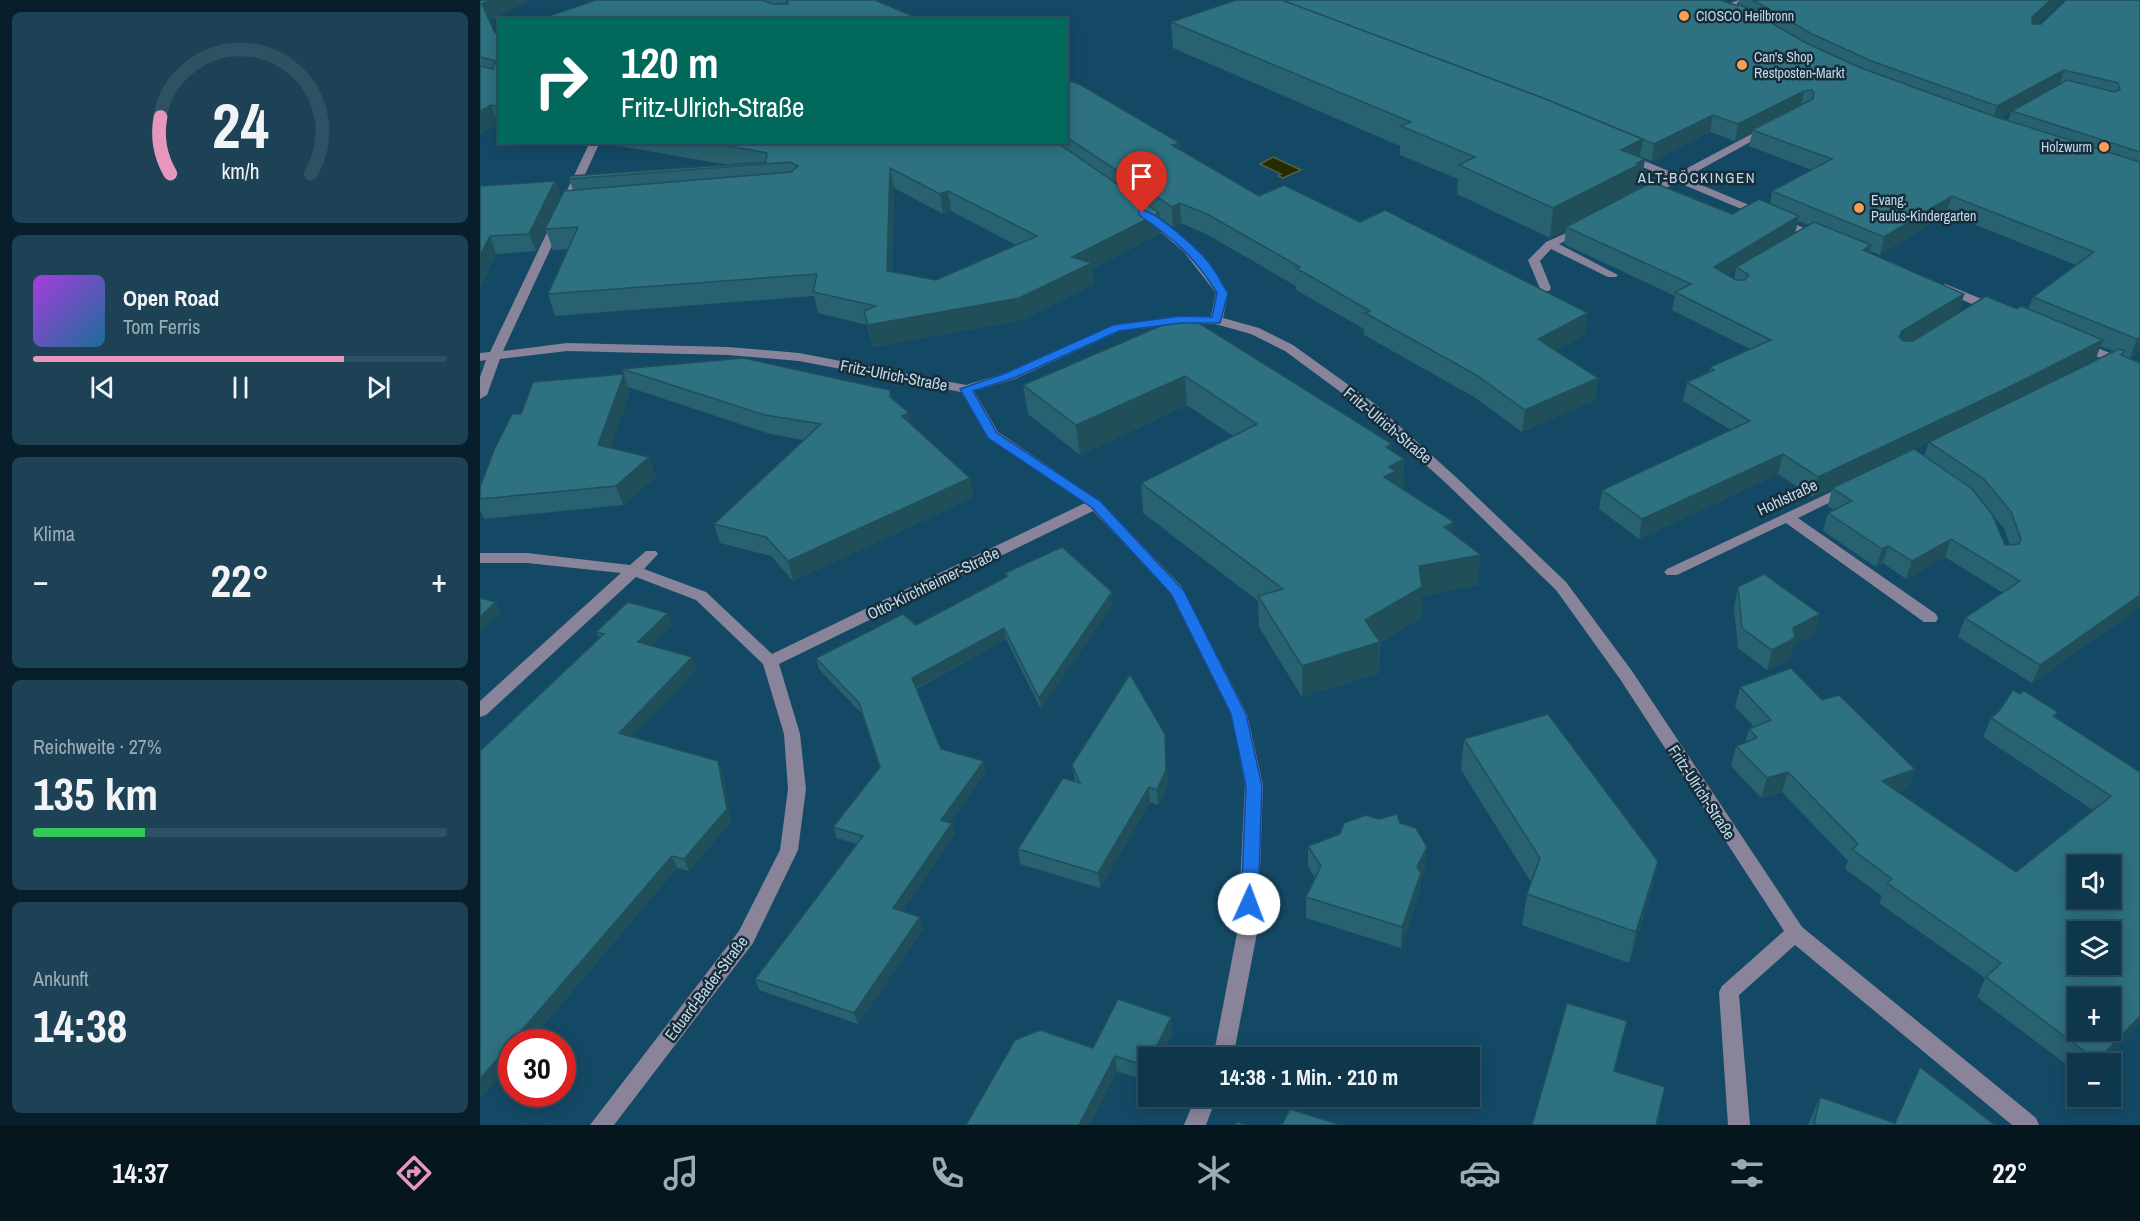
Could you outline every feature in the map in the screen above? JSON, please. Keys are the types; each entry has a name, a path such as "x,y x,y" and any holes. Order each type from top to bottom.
{"street":[{"path":"1742,15 1721,4 1750,0"},
{"path":"1636,200 1775,126"},
{"path":"480,395 495,354 569,205 593,144"},
{"path":"1616,153 1803,236 1830,242"},
{"path":"1139,210 1174,235 1206,266 1222,293 1216,321"},
{"path":"1545,288 1534,260 1550,244 1596,221"},
{"path":"1550,244 1612,275"},
{"path":"1929,282 1979,307 2005,313"},
{"name":"Fritz-Ulrich-Straße","path":"480,357 567,347 728,351 799,357 966,389 1010,376 1117,328 1181,320 1216,321 1255,331 1289,348 1370,407 1453,482 1561,586 1626,675 1795,933 2028,1125"},
{"path":"2069,340 2140,370"},
{"path":"2091,368 2111,358"},
{"path":"966,389 993,435 1095,504 1177,591 1239,714 1254,786 1248,928 1225,1047"},
{"name":"Hohlstraße","path":"1672,572 1858,483"},
{"name":"Otto-Kirchheimer-Straße","path":"770,662 1095,504"},
{"path":"1787,517 1930,618"},
{"path":"480,711 651,554"},
{"name":"Eduard-Bader-Straße","path":"480,558 527,558 633,570 701,596 770,662 792,734 797,789 789,850 746,937 601,1125"},
{"path":"1739,1125 1729,992 1795,933"},
{"path":"1195,1125 1202,1107"}],"shaded area":[{"path":"1273,157 1301,170 1283,178 1278,176 1281,174 1260,164"}],"building":[{"path":"480,0 491,0 482,4 495,33 498,32 498,107 491,105 480,111 480,66 493,69 496,61 480,57"},
{"path":"596,0 762,0 772,4 788,4 787,0 875,0 917,18 543,18"},
{"path":"1236,0 1282,0 1543,98 1643,139 1621,150 1645,159 1637,163 1640,164 1553,208 1459,165 1475,157 1401,126 1411,122 1171,22"},
{"path":"1282,0 1721,0 1738,6 1738,3 1804,42 1861,68 1993,116 2140,162 2140,337 2137,339 2033,297 2094,252 1952,196 1884,237 1772,191 1832,159 1752,130 1813,99 1812,90 1804,91 1738,124 1713,115 1654,144 1543,98"},
{"path":"1753,0 2051,0 2032,17 2032,24 2041,24 2066,0 2140,0 2140,152 2012,111 2067,80 2114,92 2120,90 2118,83 2064,70 1997,106 1869,60 1812,34"},
{"path":"1068,80 1081,85 1180,143 1172,145 1259,196 1284,185 1360,222 1385,210 1588,313 1538,339 1598,378 1525,410 1476,375 1365,313 1370,311 1296,268 1300,267 1207,214 1180,203 1172,207 1068,138"},
{"path":"719,144 1059,144 1159,213 1072,257 1092,263 1019,298 868,325 864,311 876,306 813,292 817,274 548,294 578,227 545,229 564,191 791,172 798,166 790,162 569,179 570,176 766,162 767,153","holes":["890,168 940,194 948,191 1037,236 936,280 887,271"]},
{"path":"555,181 529,234 490,236 480,256 480,186"},
{"path":"1652,182 1732,214 1759,199 1799,216 1714,267 1736,280 1745,280 1749,275 1736,267 1814,222 1871,245 1863,250 1964,294 1902,331 1899,337 1903,341 1913,341 1986,296 2017,309 2021,306 2103,340 1999,392 1818,477 1783,454 1642,519 1602,490 1750,421 1687,382 1714,370 1710,367 1771,340 1675,292 1691,284 1566,227"},
{"path":"1186,315 1392,444 1386,447 1404,459 1389,467 1396,471 1384,477 1454,522 1444,527 1481,555 1419,566 1422,587 1365,620 1380,642 1302,666 1258,596 1283,589 1141,483 1257,424 1185,376 1076,425 1023,385"},
{"path":"2119,349 2125,351 2121,355 2140,363 2140,595 2040,665 1965,618 2020,581 1951,539 1912,561 1888,546 1882,549 1828,513 1852,501 1832,488 1914,449 1971,488 1992,514 2005,545 2019,544 2021,539 2011,512 1984,479 1929,442"},
{"path":"743,358 890,390 890,397 909,413 902,416 970,478 788,561 766,537 714,524 821,424 765,415 622,369"},
{"path":"624,374 598,445 649,457 616,486 480,499 480,487 495,448 512,414 521,414 533,382"},
{"path":"1062,547 1112,592 1039,698 1004,628 912,678 941,749 984,761 941,820 952,823 893,908 920,917 854,1013 755,979 863,836 833,827 880,767 859,703 816,658 903,614 916,625 1008,576 1005,573"},
{"path":"1764,574 1820,614 1793,628 1795,638 1772,650 1742,628 1738,587"},
{"path":"480,598 496,602 480,617"},
{"path":"628,602 668,613 638,642 692,657 619,733 718,761 727,809 684,859 672,856 523,1029 498,1029 498,1058 480,1079 480,751 604,634 596,632"},
{"path":"1791,668 1822,700 1839,695 1915,769 1882,781 2016,872 2111,796 1991,718 1999,711 2013,690 2020,694 2024,691 2058,712 2053,716 2140,772 2140,1016 2121,1036 2121,987 2067,987 2067,1038 1986,977 2001,963 1887,883 1892,879 1852,849 1858,844 1788,772 1767,778 1736,746 1757,738 1749,729 1771,720 1740,687"},
{"path":"1130,674 1165,734 1166,770 1157,790 1149,787 1098,873 1018,849 1063,778 1080,783 1072,765"},
{"path":"1548,714 1658,861 1636,932 1527,894 1540,858 1464,739"},
{"path":"1397,814 1400,823 1416,828 1427,847 1417,867 1421,873 1402,927 1306,897 1321,866 1308,846 1340,834 1344,823 1366,815 1379,819"},
{"path":"1118,999 1171,1017 1156,1047 1138,1047 1138,1063 1115,1056 1079,1125 966,1125 1015,1040 1040,1030 1093,1048"},
{"path":"1567,1003 1627,1021 1614,1071 1665,1087 1656,1125 1532,1125"},
{"path":"2071,1041 2116,1041 2105,1053 2086,1053"},
{"path":"1920,1067 1995,1125 1814,1125 1820,1097 1895,1123"},
{"path":"1290,1109 1341,1125 1282,1125"},
{"path":"1236,1121 1247,1125 1235,1125"}],"place":[{"name":"CIOSCO Heilbronn","path":"1684,16"},
{"name":"Can's Shop Restposten-Markt","path":"1742,65"},
{"name":"Holzwurm","path":"2104,147"},
{"name":"Evang. Paulus-Kindergarten","path":"1859,208"}],"district":[{"name":"ALT-BÖCKINGEN","path":"1697,178"}],"route":[{"path":"1142,213 1174,235 1206,266 1222,293 1216,321 1181,320 1117,328 1010,376 966,389 993,435 1095,504 1177,591 1239,714 1254,786 1249,904"}]}
